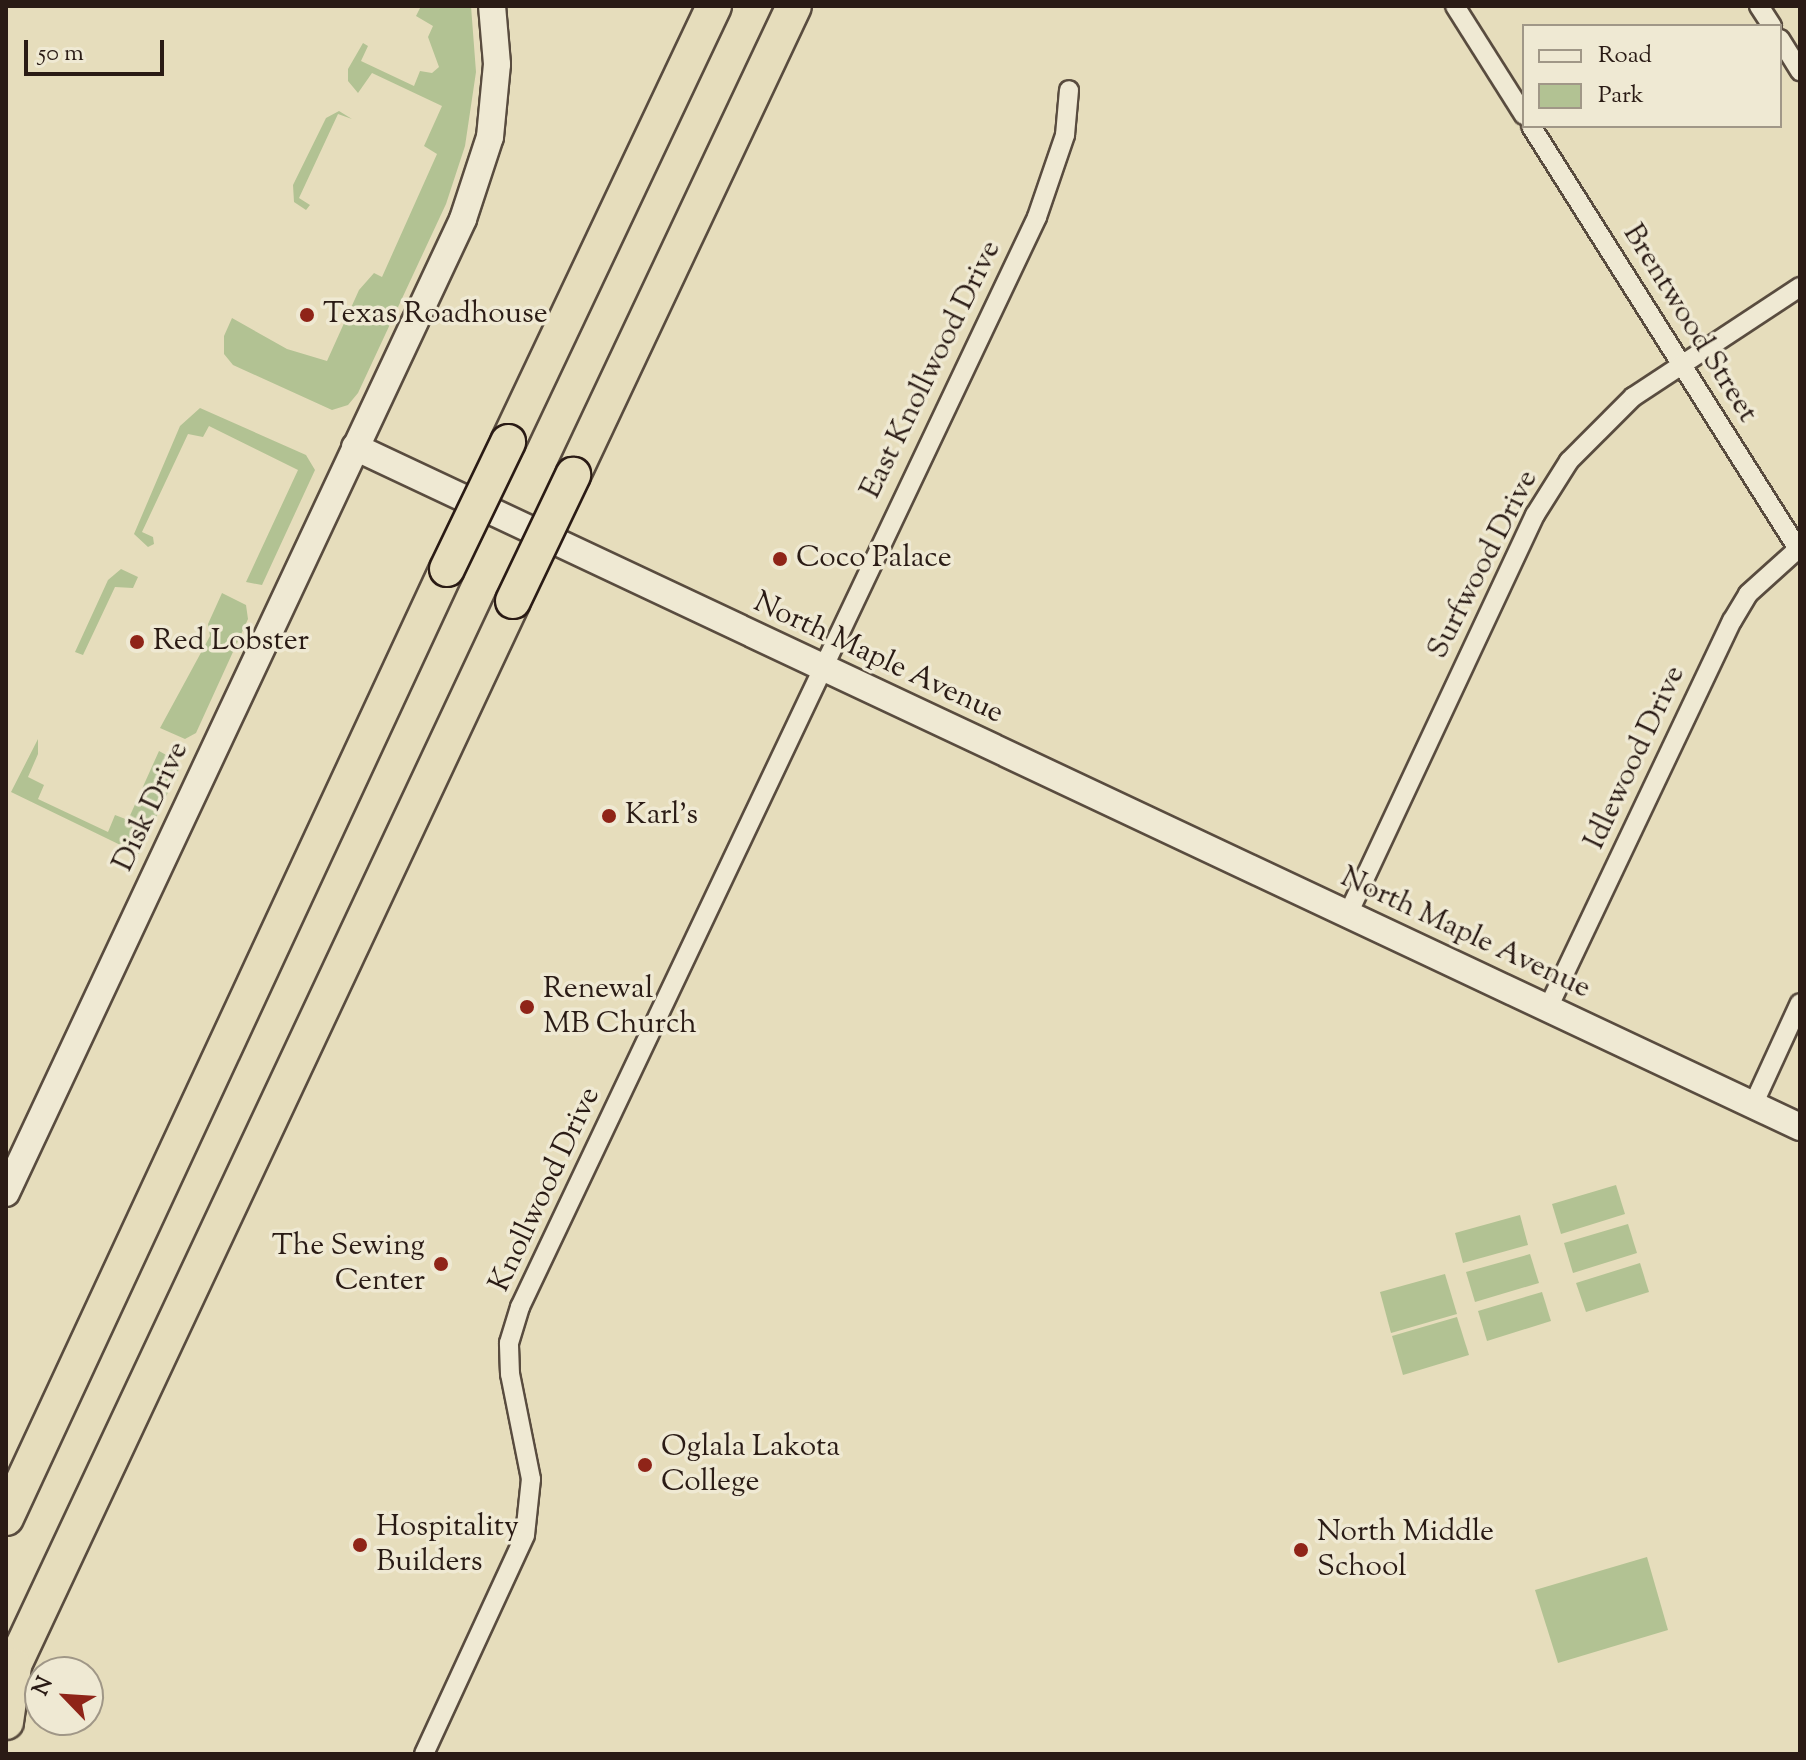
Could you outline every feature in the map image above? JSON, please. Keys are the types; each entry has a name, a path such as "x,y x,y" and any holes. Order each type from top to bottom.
{"highway":[{"path":"6,1722 10,1674 794,6"},
{"path":"6,1518 447,569 711,11"},
{"path":"6,1493 79,1359"}],"street":[{"path":"355,447 480,175 497,64 492,6"},
{"path":"1455,6 1522,112"},
{"path":"1759,6 1771,24"},
{"path":"1782,42 1800,71"},
{"name":"East Knollwood Drive","path":"823,668 1037,217 1065,135 1069,90"},
{"name":"Brentwood Street","path":"1532,128 1799,551"},
{"name":"Surfwood Drive","path":"1348,914 1535,515 1598,427 1680,363 1800,287"},
{"name":"North Maple Avenue","path":"355,447 1800,1127"},
{"name":"Disk Drive","path":"6,1193 355,447"},
{"name":"Idlewood Drive","path":"1548,1008 1732,621 1767,573 1799,551"},
{"name":"Knollwood Drive","path":"424,1754 525,1535 531,1479 510,1374 509,1343 520,1307 823,668"},
{"path":"1753,1105 1800,1003"}],"green space":[{"path":"421,6 471,6 476,72 465,146 446,204 358,393 348,405 332,410 233,365 224,354 224,336 232,318 287,349 327,361 359,290 374,273 382,277 437,154 424,146 442,106 372,73 358,93 348,81 348,69 363,43 368,46 361,61 414,86 420,71 432,73 439,67 428,37 433,26 416,16"},
{"path":"339,111 352,119 338,114 299,198 310,205 306,210 294,202 293,185 326,118"},
{"path":"200,408 306,455 315,470 262,585 246,582 298,470 209,426 203,437 188,434 142,532 153,537 154,544 148,547 134,534 180,426"},
{"path":"121,569 138,577 133,588 115,587 83,655 75,652 108,580"},
{"path":"222,593 246,605 248,619 196,733 185,739 160,728 210,636 208,624"},
{"path":"38,739 38,754 28,777 44,785 38,799 108,832 115,815 128,820 159,751 177,761 179,769 139,854 11,792"},
{"path":"1616,1185 1625,1214 1561,1234 1552,1204"},
{"path":"1520,1215 1528,1245 1463,1263 1455,1233"},
{"path":"1628,1224 1637,1253 1573,1273 1564,1243"},
{"path":"1530,1254 1539,1283 1475,1302 1466,1272"},
{"path":"1640,1263 1649,1292 1586,1312 1576,1283"},
{"path":"1445,1274 1457,1314 1391,1333 1380,1292"},
{"path":"1542,1292 1551,1321 1487,1341 1478,1311"},
{"path":"1457,1317 1469,1355 1403,1375 1392,1336"},
{"path":"1647,1557 1668,1630 1558,1663 1535,1590"}],"place":[{"name":"Texas Roadhouse","path":"307,315"},
{"name":"Coco Palace","path":"780,559"},
{"name":"Red Lobster","path":"137,642"},
{"name":"Karl's","path":"609,816"},
{"name":"Renewal MB Church","path":"527,1007"},
{"name":"The Sewing Center","path":"441,1264"},
{"name":"Oglala Lakota College","path":"645,1465"},
{"name":"Hospitality Builders","path":"360,1545"},
{"name":"North Middle School","path":"1301,1550"}]}
